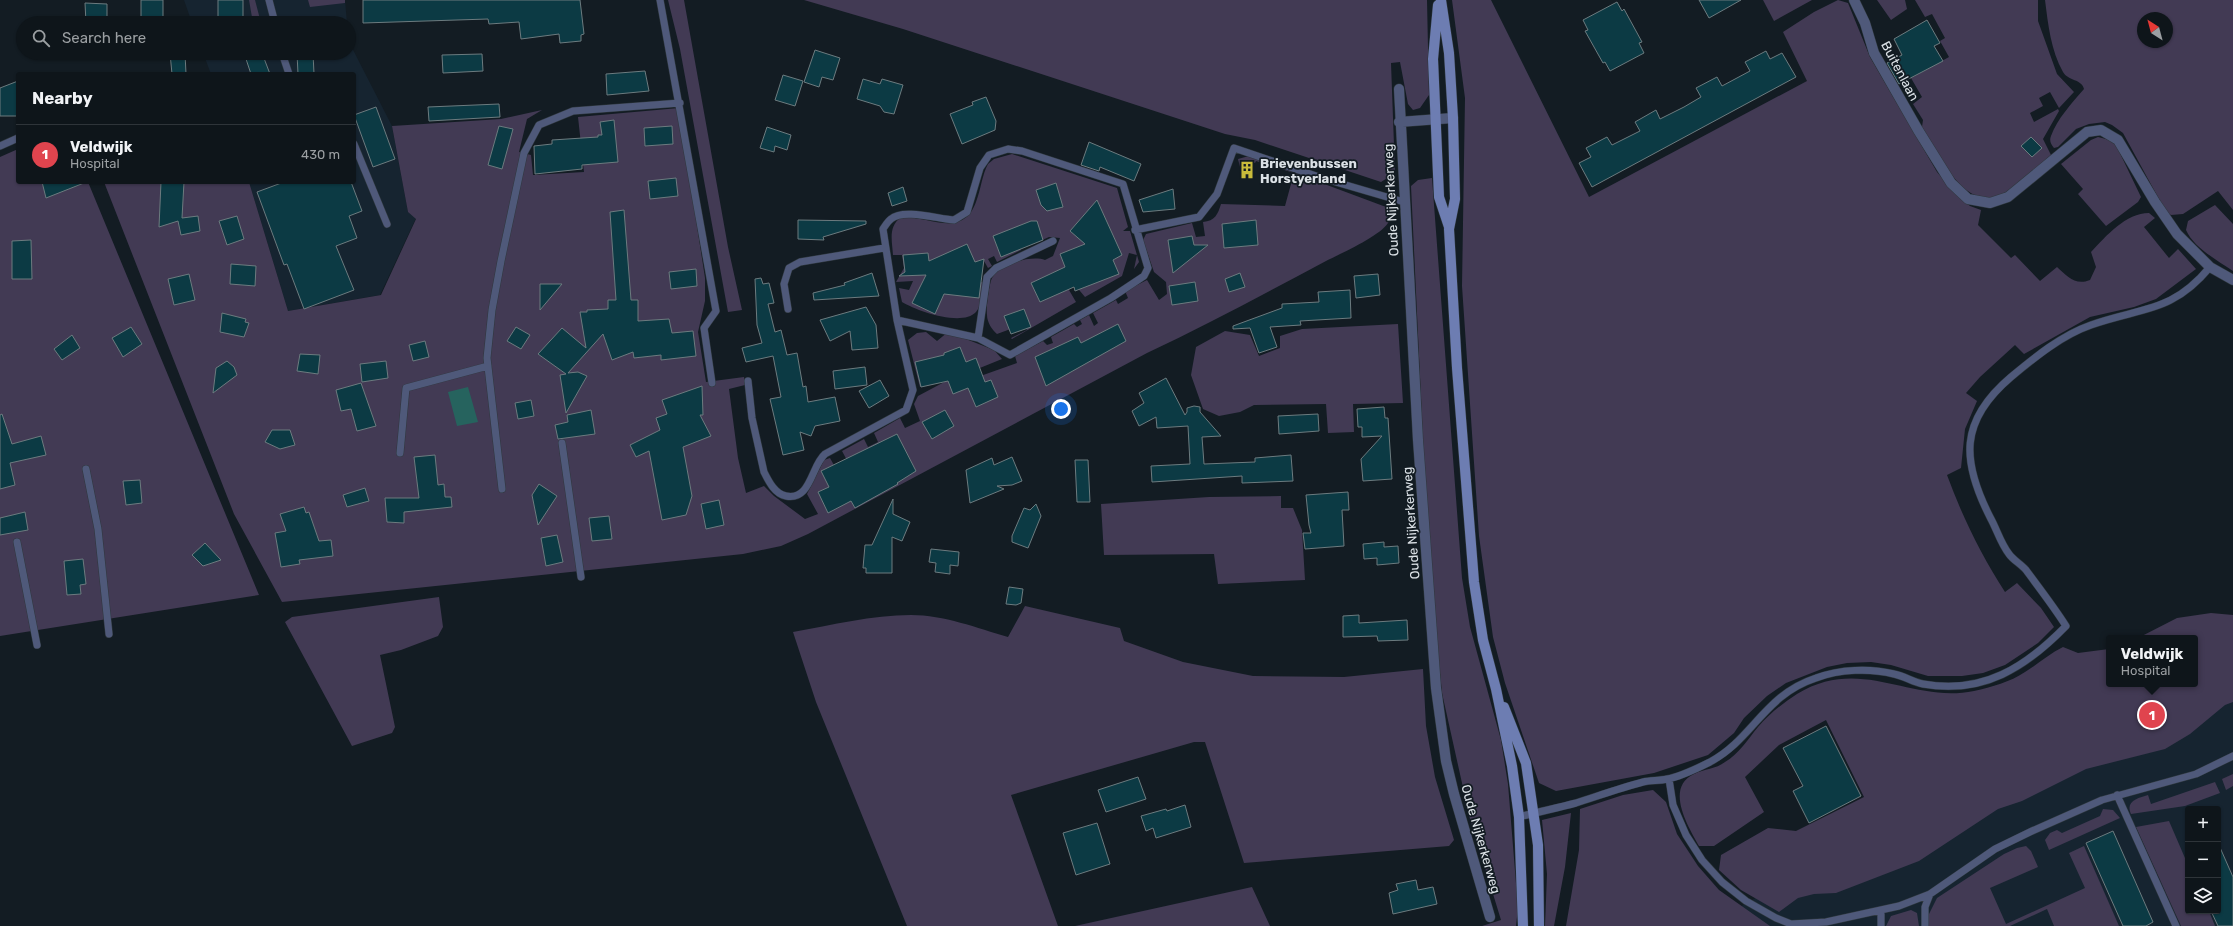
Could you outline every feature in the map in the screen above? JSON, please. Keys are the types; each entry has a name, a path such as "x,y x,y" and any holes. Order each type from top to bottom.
{"street":[{"name":"Oude Nijkerkerweg","path":"1440,0 1449,53 1453,118 1455,199 1449,229"},
{"name":"Oude Nijkerkerweg","path":"1440,0 1433,59 1439,197 1449,229 1457,368 1474,582 1483,640 1496,689 1519,817 1523,926"},
{"name":"Buitenlaan","path":"1854,0 1865,23 1874,54 1941,169 1959,192 1968,199 1990,203 2003,199 2019,189 2087,132 2101,130 2111,134 2125,149 2155,202 2178,234 2210,267 2233,280"},
{"name":"Oude Nijkerkerweg","path":"1399,89 1399,122 1436,688 1446,761 1454,794 1490,917"},
{"path":"1399,122 1453,118"},
{"name":"Oude Nijkerkerweg","path":"1496,689 1526,763 1538,845 1539,926"}],"lane":[{"path":"269,0 273,16"},
{"path":"660,0 680,103 716,311 704,328 712,384"},
{"path":"284,60 288,72"},
{"path":"502,489 487,358 492,310 524,153 539,125 573,111 680,103"},
{"path":"0,146 16,139"},
{"path":"1135,230 1200,217 1217,194 1234,148 1322,178 1404,202"},
{"path":"356,149 387,224"},
{"path":"748,380 752,418 766,477 772,487 783,496 791,497 798,495 806,488 818,460 825,454 906,410 913,390 897,320 888,260 884,248 883,229 891,218 902,214 915,214 954,220 966,212 980,168 989,156 1008,149 1022,151 1123,184 1135,230 1148,268 1144,276 1111,298 1010,355 978,338 897,320"},
{"path":"978,338 987,277 996,268 1052,241"},
{"path":"788,309 784,284 789,268 800,262 884,248"},
{"path":"1519,817 1574,803 1645,781 1669,779 1709,762 1732,748 1773,703 1789,689 1816,677 1840,672 1861,670 1894,674 1922,683 1945,687 1966,685 1991,680 2019,668 2044,649 2066,626 2048,598 2026,570 2008,554 1983,504 1971,466 1970,435 1975,420 1991,395 2047,349 2083,328 2162,306 2194,284 2210,267"},
{"path":"400,453 406,388 488,366"},
{"path":"562,443 581,577"},
{"path":"86,469 98,529 109,634"},
{"path":"17,542 37,645"},
{"path":"1669,779 1673,805 1686,835 1702,860 1722,882 1746,901 1791,925 1826,922 1899,906 1930,894 1995,849 2053,822 2117,795 2196,774 2233,756"},
{"path":"2117,795 2176,926"},
{"path":"1925,926 1925,907 1930,894"},
{"path":"1881,911 1881,926"}],"shaded area":[{"path":"184,0 345,0 346,16 190,16"},
{"path":"249,0 255,0 259,16 252,16"},
{"path":"308,0 345,0 345,3 310,7"},
{"path":"668,0 684,0 728,247 742,310 728,312 680,49"},
{"path":"804,0 1427,0 1429,95 1420,108 1413,110 1408,104 1400,62 1391,63 1395,173 1381,182 1255,140 1225,134 903,29"},
{"path":"1452,0 1491,0 1589,197 1807,81 1783,32 1814,12 1838,0 1848,3 1870,57 1937,172 1957,195 1970,206 1981,210 1978,225 2011,258 2015,255 2040,281 2057,267 2068,277 2076,281 2085,282 2090,280 2096,267 2091,252 2117,226 2132,217 2141,214 2149,213 2155,218 2144,227 2169,258 2178,249 2196,269 2156,299 2134,307 2090,317 2024,354 2015,345 1980,377 1966,393 1977,401 1965,429 1961,468 1947,475 1973,535 2005,592 2017,583 2041,608 2054,627 2038,643 2005,665 1983,673 1962,676 1928,676 1891,665 1871,662 1847,663 1827,667 1786,683 1767,696 1744,718 1734,733 1708,755 1654,773 1556,791 1539,783 1505,683 1493,637 1479,536 1462,286 1465,98"},
{"path":"1763,0 1812,0 1774,21"},
{"path":"1877,0 1905,0 1907,9 1891,20"},
{"path":"1915,0 2038,0 2038,21 2057,74 2074,92 2059,108 2050,92 2039,98 2043,106 2030,113 2034,122 2058,109 2059,111 2043,139 2051,155 2024,179 2006,192 1991,197 1978,196 1966,190 1945,166 1922,127 1923,120 1913,104 1922,97 1911,78 1949,57 1940,41 1945,38 1932,14 1925,17"},
{"path":"2045,0 2233,0 2233,210 2218,191 2183,214 2171,215 2166,212 2123,133 2105,122 2089,124 2076,129 2058,147 2054,148 2050,139 2057,123 2084,89 2081,83 2068,77 2063,72 2051,37"},
{"path":"356,56 392,126 408,212 416,218 380,295 288,311 250,184 356,184 356,72 210,72 206,60 356,60"},
{"path":"679,108 705,278 705,301 698,332 706,382 744,377 745,385 729,389 738,458 746,493 764,486 774,496 805,519 818,514 807,494 824,460 830,458 846,487 857,479 842,451 864,439 868,447 878,442 874,433 900,418 905,428 920,421 914,404 918,396 948,380 947,375 920,387 908,340 917,333 926,332 937,341 948,332 994,350 1002,359 970,372 972,379 1017,363 1015,356 1043,341 1047,345 1053,343 1051,337 1074,324 1077,327 1082,324 1080,320 1089,315 1094,326 1098,323 1093,313 1116,300 1118,304 1128,298 1125,291 1147,280 1159,300 1167,294 1166,282 1154,272 1143,240 1146,234 1192,223 1196,237 1205,236 1203,222 1213,219 1219,211 1221,204 1285,206 1294,173 1256,161 1255,163 1246,160 1244,165 1240,167 1238,159 1249,156 1386,207 1390,219 1384,228 1359,244 1214,320 1147,353 808,534 781,546 743,554 282,602 234,514 105,184 250,184 288,311 381,295 416,219 408,212 392,126 501,119 542,110 527,119 519,152 531,155 533,175 584,172 578,117"},
{"path":"2098,137 2110,140 2116,145 2141,197 2138,202 2106,226 2078,194 2083,189 2061,164 2091,140"},
{"path":"16,150 16,184 89,184 259,595 0,636 0,157"},
{"path":"1012,154 1117,188 1128,227 1123,231 1130,231 1137,255 1129,253 1122,276 1085,297 1075,285 1069,290 1076,302 1012,339 1011,338 1027,330 1024,324 997,334 992,328 988,320 987,302 992,278 1002,269 1016,262 1032,259 1045,260 1053,256 1060,238 1049,237 1038,242 1032,228 1014,235 1021,250 997,262 994,256 988,259 992,266 988,268 984,261 963,283 984,282 981,301 976,312 961,318 950,318 928,313 902,302 899,288 909,290 913,281 896,282 904,268 902,255 893,255 892,229 901,217 944,223 954,223 962,220 970,213 976,202 988,164 994,159"},
{"path":"1432,178 1462,578 1470,627 1501,740 1508,784 1518,908 1516,926 1482,926 1501,920 1470,819 1442,693 1434,615 1423,441 1411,186 1418,180"},
{"path":"2215,205 2233,224 2233,271 2200,248 2186,230 2188,221"},
{"path":"1137,255 1139,262 1134,269"},
{"path":"1398,324 1403,403 1353,404 1354,432 1328,433 1326,404 1254,405 1240,412 1219,416 1203,409 1191,375 1196,347 1225,331 1250,335 1259,356 1280,348 1280,336 1302,329"},
{"path":"468,387 478,422 457,426 448,392"},
{"path":"1281,496 1281,508 1293,508 1302,530 1305,580 1218,584 1214,554 1104,555 1101,504 1209,497"},
{"path":"439,597 443,627 438,636 401,650 380,655 395,727 392,733 352,746 285,622 292,617"},
{"path":"1025,606 1120,628 1124,641 1183,662 1253,676 1344,677 1423,669 1426,726 1435,777 1454,840 1449,846 1244,863 1205,742 1194,742 1011,795 1058,926 907,926 816,702 793,632 867,619 896,615 911,615 936,617 1008,637"},
{"path":"2211,613 2233,615 2233,702 2225,705 2190,734 2165,749 2086,769 2022,801 1998,809 1919,861 1836,893 1814,894 1798,898 1779,912 1741,890 1719,870 1721,855 1768,828 1796,831 1864,797 1826,720 1779,745 1745,777 1764,812 1714,846 1699,846 1685,819 1680,798 1681,789 1685,780 1694,774 1718,766 1730,759 1743,746 1762,722 1776,709 1797,694 1821,683 1843,679 1865,679 1928,691 1951,693 1974,691 2013,679 2063,647 2078,653 2106,649 2106,687 2198,687 2198,635 2144,635 2177,618"},
{"path":"2233,621 2233,926 1707,926 2120,687 2198,687 2198,679"},
{"path":"2233,774 2233,786 2226,790 2222,779"},
{"path":"2215,782 2220,793 2185,806 2131,814 2131,803 2140,797 2148,795 2151,804"},
{"path":"1653,790 1666,802 1677,834 1698,866 1719,890 1770,926 1566,926 1579,850 1580,809 1623,795"},
{"path":"2103,809 2113,810 2120,818 2049,850 2045,840 2050,833 2057,830 2062,833 2100,816"},
{"path":"1571,813 1565,867 1554,926 1545,926 1547,874 1542,820"},
{"path":"2169,821 2185,858 2185,914 2210,914 2215,926 2181,926 2136,827"},
{"path":"2026,846 2031,851 2038,867 1990,888 2006,924 2085,888 2069,853 2084,846 2119,926 2054,926 2047,909 2010,926 1928,926 1929,914 1937,898 2004,854"},
{"path":"1252,887 1270,926 1075,926"},
{"path":"1911,910 1917,913 1919,926 1886,926 1891,916"}],"building":[{"path":"141,0 163,0 163,16 141,16"},
{"path":"218,0 243,0 243,16 218,16"},
{"path":"363,0 580,0 584,34 581,35 581,41 560,43 559,34 521,39 519,22 489,24 488,19 363,23"},
{"path":"1699,0 1741,0 1709,18"},
{"path":"1617,2 1622,11 1624,9 1642,42 1639,43 1644,53 1610,71 1605,62 1603,63 1585,31 1588,30 1583,20"},
{"path":"85,3 107,4 107,16 86,16"},
{"path":"1927,20 1940,43 1934,46 1943,61 1899,84 1887,63 1902,55 1894,39"},
{"path":"815,50 840,58 833,80 822,77 819,87 804,82"},
{"path":"1766,51 1770,59 1782,53 1796,77 1592,187 1579,163 1591,157 1586,148 1607,137 1612,145 1640,131 1635,122 1656,110 1660,119 1684,107 1701,97 1696,88 1717,77 1722,86 1750,71 1745,62"},
{"path":"482,54 483,71 443,73 442,55"},
{"path":"171,60 185,60 186,72 172,72"},
{"path":"246,60 265,60 269,72 250,72"},
{"path":"297,60 313,60 314,72 298,72"},
{"path":"645,71 649,91 607,95 606,74"},
{"path":"783,75 803,81 795,106 775,100"},
{"path":"863,79 880,84 882,79 903,85 894,114 884,112 880,106 857,99"},
{"path":"16,82 16,116 0,116 0,88"},
{"path":"986,97 996,121 995,130 962,144 950,114 973,105 972,102"},
{"path":"499,104 500,117 429,121 428,107"},
{"path":"376,107 395,159 373,167 356,120 356,114"},
{"path":"614,120 618,162 582,165 582,169 535,174 534,146 552,144 552,140 598,137 598,135 602,135 600,122"},
{"path":"499,126 513,129 502,169 488,165"},
{"path":"672,126 673,144 645,146 644,128"},
{"path":"767,127 791,135 787,150 775,146 774,152 760,148"},
{"path":"2031,137 2042,148 2032,157 2021,146"},
{"path":"1089,142 1141,164 1134,181 1100,167 1099,171 1081,165"},
{"path":"676,178 678,196 650,199 648,181"},
{"path":"1056,183 1063,207 1047,211 1041,205 1036,190"},
{"path":"42,184 81,184 46,198"},
{"path":"161,184 184,184 182,218 198,216 200,231 181,235 178,221 159,227"},
{"path":"279,184 352,184 362,211 349,216 357,238 336,246 354,290 304,309 287,264 284,265 257,192"},
{"path":"903,187 907,201 892,206 888,193"},
{"path":"1173,189 1175,209 1143,212 1139,200"},
{"path":"1097,200 1122,255 1113,260 1119,274 1075,291 1074,287 1040,302 1031,283 1065,267 1060,254 1085,244 1070,231"},
{"path":"624,210 631,300 638,300 638,321 669,319 672,333 693,331 696,356 661,360 661,355 634,358 633,352 612,360 603,334 568,373 578,372 587,376 566,413 560,375 566,374 538,354 562,328 586,348 580,312 587,312 587,310 608,309 608,300 616,300 610,212"},
{"path":"237,216 244,239 227,245 219,221"},
{"path":"798,220 866,221 866,224 823,237 824,240 798,239"},
{"path":"1256,220 1258,245 1224,248 1222,224"},
{"path":"1031,221 1037,221 1043,240 1001,257 993,236"},
{"path":"1192,236 1194,245 1208,245 1173,273 1168,240"},
{"path":"31,240 32,279 12,279 12,241"},
{"path":"967,244 975,262 984,259 979,298 944,294 935,314 912,303 926,275 899,276 905,272 903,255 928,253 929,261"},
{"path":"231,264 256,266 255,286 230,284"},
{"path":"696,269 697,286 671,289 669,272"},
{"path":"872,273 879,296 814,300 813,293 845,285 844,283"},
{"path":"1240,273 1245,287 1229,292 1225,279"},
{"path":"189,274 195,300 174,305 168,279"},
{"path":"1378,274 1380,295 1356,298 1354,276"},
{"path":"761,278 763,284 769,283 774,303 768,304 775,332 781,330 787,355 797,353 803,387 806,386 808,402 835,397 840,421 815,426 811,436 800,432 804,450 783,455 770,399 781,397 773,356 746,362 742,348 762,343 757,325 755,279"},
{"path":"1195,282 1198,301 1172,305 1169,286"},
{"path":"540,284 562,284 540,310"},
{"path":"1350,290 1351,318 1300,321 1301,325 1270,327 1277,347 1259,353 1250,328 1233,329 1233,326 1282,308 1282,304 1319,302 1318,292"},
{"path":"866,307 876,325 878,348 852,350 850,331 830,341 820,320"},
{"path":"1024,309 1031,327 1011,334 1004,316"},
{"path":"222,313 246,319 245,322 249,323 244,337 220,332"},
{"path":"1118,324 1126,341 1046,386 1035,357 1078,337 1081,343"},
{"path":"131,327 142,344 123,357 112,338"},
{"path":"516,327 530,335 521,349 507,341"},
{"path":"72,335 80,348 62,360 54,349"},
{"path":"425,341 429,357 413,361 409,345"},
{"path":"960,347 966,362 976,358 985,382 991,380 998,397 976,407 968,388 953,394 948,381 921,387 915,362 944,355 944,353"},
{"path":"300,354 320,355 318,374 297,371"},
{"path":"227,361 234,367 237,375 213,393 216,368"},
{"path":"386,361 388,378 362,382 360,364"},
{"path":"865,367 867,385 835,389 833,371"},
{"path":"1166,378 1185,415 1187,408 1194,406 1200,407 1200,412 1221,436 1202,437 1204,464 1255,462 1255,458 1291,455 1293,481 1242,483 1242,476 1152,482 1151,466 1190,464 1188,426 1157,428 1156,417 1139,426 1132,411 1144,403 1139,393"},
{"path":"880,380 889,396 869,408 859,391"},
{"path":"361,383 376,426 357,431 351,409 341,411 336,390"},
{"path":"702,386 703,415 700,415 711,436 683,447 692,496 686,515 662,520 649,451 636,457 630,445 660,430 656,418 667,414 662,400"},
{"path":"531,400 534,416 518,419 515,403"},
{"path":"1384,407 1385,418 1388,418 1392,479 1363,481 1361,459 1382,436 1362,437 1362,427 1358,427 1357,409"},
{"path":"591,410 595,434 558,439 555,425 568,422 567,415"},
{"path":"945,410 954,426 932,439 922,422"},
{"path":"2,414 12,444 41,436 46,455 10,463 15,485 0,489 0,415"},
{"path":"1318,414 1319,431 1279,434 1278,416"},
{"path":"272,430 290,430 295,445 280,449 265,442"},
{"path":"897,434 916,471 897,483 898,484 855,508 851,501 828,513 818,492 829,487 821,471"},
{"path":"435,455 438,485 444,484 445,497 451,497 452,507 404,512 404,523 387,522 385,498 419,498 414,457"},
{"path":"1012,457 1022,481 1012,485 997,486 1004,489 970,503 966,470 992,458 994,465"},
{"path":"1075,460 1088,460 1090,502 1077,502"},
{"path":"140,480 142,503 126,505 123,481"},
{"path":"539,484 557,496 538,525 532,495"},
{"path":"365,488 369,501 347,507 343,495"},
{"path":"1348,492 1349,510 1342,510 1344,546 1305,549 1303,533 1311,533 1306,495"},
{"path":"893,499 893,514 910,522 902,541 892,537 892,573 866,573 866,568 863,568 865,545 872,545"},
{"path":"719,500 724,525 706,529 701,504"},
{"path":"1036,504 1041,516 1028,548 1012,542 1012,536 1024,508 1030,510"},
{"path":"304,507 306,513 309,512 319,541 331,540 333,556 299,560 300,564 281,567 275,533 286,531 280,514"},
{"path":"25,512 28,530 0,535 0,518"},
{"path":"609,516 612,539 592,541 589,518"},
{"path":"557,535 563,562 546,566 541,538"},
{"path":"1384,542 1384,547 1398,546 1399,563 1377,565 1377,558 1364,559 1363,544"},
{"path":"205,543 221,560 203,566 192,555"},
{"path":"931,549 959,552 958,566 950,565 950,574 935,572 936,563 929,562"},
{"path":"83,559 86,584 80,585 81,594 67,595 64,561"},
{"path":"1009,587 1023,589 1021,603 1016,605 1006,604"},
{"path":"1359,615 1359,623 1407,620 1408,640 1378,641 1377,636 1343,637 1343,616"},
{"path":"1826,726 1861,796 1809,823 1793,791 1803,786 1783,748"},
{"path":"1138,777 1146,799 1106,812 1098,790"},
{"path":"1185,805 1191,827 1156,838 1153,828 1146,831 1141,816 1166,809 1167,811"},
{"path":"1097,823 1110,864 1076,875 1063,833"},
{"path":"2113,831 2153,922 2146,926 2123,926 2086,843"},
{"path":"2221,850 2233,877 2233,926 2218,926 2212,914 2221,914"},
{"path":"1416,880 1418,890 1433,887 1437,904 1393,914 1389,893 1398,890 1396,884"}],"place":[{"name":"Brievenbussen Horstyerland","path":"1247,170"},
{"name":"Veldwijk","path":"2152,715"}]}
